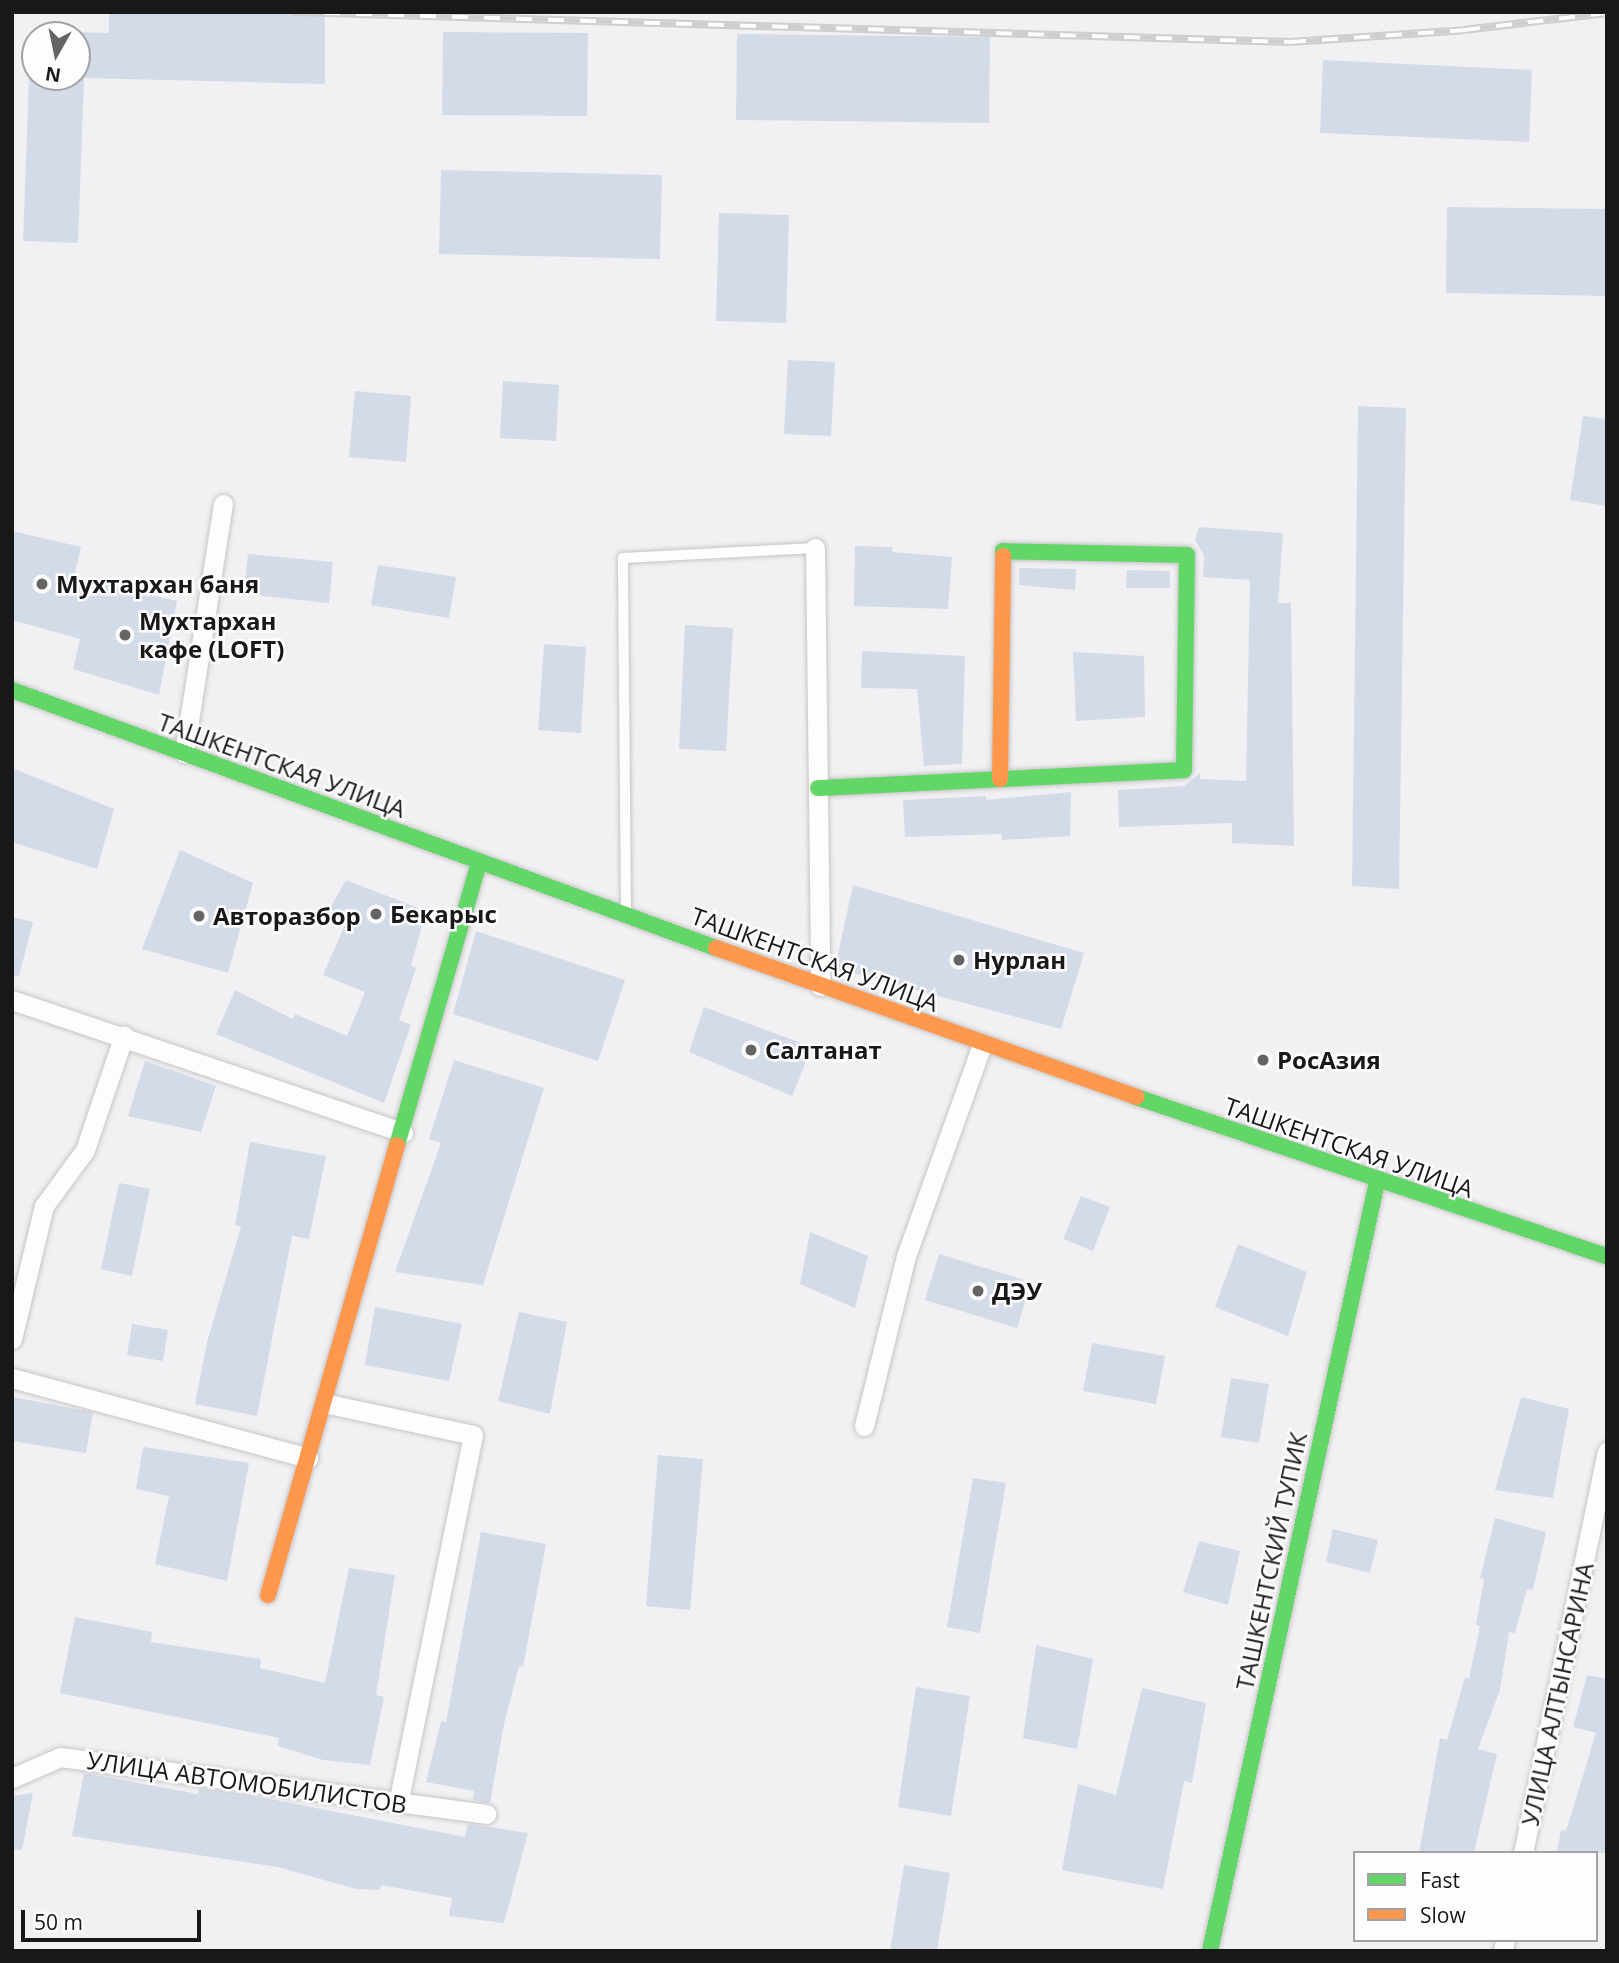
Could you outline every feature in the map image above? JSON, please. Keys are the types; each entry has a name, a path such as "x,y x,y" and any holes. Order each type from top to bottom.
{"street":[{"path":"184,753 223,504"},
{"path":"815,548 820,986"},
{"path":"818,788 1184,770 1187,555 1003,551 1000,779"},
{"name":"ТАШКЕНТСКАЯ УЛИЦА","path":"12,690 982,1045 1377,1182 1607,1256"},
{"path":"268,1595 479,862"},
{"path":"12,1000 124,1035 403,1132"},
{"path":"12,1339 44,1206 85,1150 124,1035"},
{"path":"864,1426 906,1256 982,1045"},
{"name":"ТАШКЕНТСКИЙ ТУПИК","path":"1210,1951 1377,1182"},
{"path":"12,1378 308,1458"},
{"path":"324,1403 473,1435 398,1802"},
{"name":"УЛИЦА АЛТЫНСАРИНА","path":"1523,1851 1607,1452"},
{"name":"УЛИЦА АВТОМОБИЛИСТОВ","path":"12,1778 60,1757 486,1814"}],"lane":[{"path":"626,915 623,558 815,548"}],"building":[{"path":"109,12 325,12 325,84 91,78 91,32 109,33"},
{"path":"443,32 588,33 587,116 442,115"},
{"path":"737,34 990,37 989,123 736,120"},
{"path":"1323,60 1532,70 1529,142 1320,133"},
{"path":"28,91 84,91 78,243 23,241"},
{"path":"441,170 662,175 660,259 439,254"},
{"path":"1447,207 1607,209 1607,296 1446,293"},
{"path":"719,213 789,215 786,323 716,321"},
{"path":"788,360 835,362 831,436 784,434"},
{"path":"503,381 559,385 556,441 500,438"},
{"path":"355,391 411,396 406,462 349,457"},
{"path":"1358,406 1406,408 1399,889 1352,886"},
{"path":"1583,416 1607,419 1607,506 1570,500"},
{"path":"1199,527 1283,533 1278,603 1291,603 1294,846 1232,843 1232,823 1119,827 1118,790 1185,786 1200,773 1200,779 1246,781 1250,580 1203,577 1204,555 1195,540"},
{"path":"12,531 81,547 74,577 177,601 159,695 73,669 80,639 12,620"},
{"path":"855,546 893,547 892,552 952,557 948,609 854,606"},
{"path":"248,554 333,562 329,603 244,594"},
{"path":"378,565 456,577 449,618 371,605"},
{"path":"1019,568 1076,569 1075,590 1019,585"},
{"path":"1127,570 1170,571 1170,588 1126,588"},
{"path":"685,625 733,628 726,751 679,749"},
{"path":"544,644 586,647 581,733 538,730"},
{"path":"862,651 965,656 962,764 924,766 917,689 861,688"},
{"path":"1073,652 1144,656 1145,717 1076,721"},
{"path":"12,768 114,809 97,869 12,842"},
{"path":"1071,792 1070,836 1002,840 1001,834 905,837 903,800 986,796 986,800"},
{"name":"Авторазбор","path":"180,850 253,883 228,973 142,949"},
{"path":"346,880 426,911 411,966 416,968 399,1020 411,1025 384,1103 216,1034 235,990 293,1019 295,1014 347,1036 365,992 323,975 345,925 325,917"},
{"name":"Нурлан","path":"853,885 1084,953 1061,1029 835,968"},
{"path":"12,917 33,922 19,976 12,975"},
{"path":"476,931 625,980 598,1061 453,1014"},
{"name":"Салтанат","path":"704,1007 812,1047 792,1096 689,1052"},
{"path":"454,1060 544,1088 483,1285 395,1272 441,1143 429,1139"},
{"path":"145,1061 216,1086 201,1132 128,1116"},
{"path":"250,1142 326,1156 309,1239 292,1236 257,1416 195,1404 207,1342 241,1227 235,1225"},
{"path":"119,1183 150,1189 132,1276 101,1269"},
{"path":"1081,1196 1110,1207 1093,1251 1063,1239"},
{"path":"810,1232 868,1256 855,1308 800,1284"},
{"path":"1238,1244 1307,1272 1288,1336 1215,1307"},
{"name":"ДЭУ","path":"939,1254 1031,1282 1017,1328 925,1300"},
{"path":"375,1307 462,1324 449,1381 365,1365"},
{"path":"519,1312 567,1322 550,1414 498,1401"},
{"path":"132,1324 168,1330 163,1361 127,1355"},
{"path":"1092,1343 1165,1356 1156,1404 1083,1391"},
{"path":"1231,1378 1269,1384 1259,1443 1221,1437"},
{"path":"12,1397 93,1412 86,1453 12,1441"},
{"path":"1521,1397 1569,1409 1553,1498 1495,1490"},
{"path":"143,1447 249,1463 227,1581 155,1564 169,1496 136,1489"},
{"path":"658,1455 703,1459 690,1610 646,1606"},
{"path":"973,1478 1006,1483 980,1633 947,1627"},
{"path":"1495,1518 1546,1532 1533,1590 1527,1589 1515,1633 1509,1632 1500,1690 1478,1749 1497,1754 1474,1851 1419,1851 1440,1738 1447,1740 1465,1677 1469,1679 1480,1626 1476,1625 1484,1579 1480,1578"},
{"path":"1333,1529 1378,1540 1370,1573 1326,1562"},
{"path":"481,1532 546,1544 523,1667 519,1666 504,1724 490,1803 473,1800 474,1791 426,1782 441,1721 446,1722"},
{"path":"1199,1541 1240,1551 1228,1605 1183,1592"},
{"path":"349,1568 395,1575 376,1695 384,1697 370,1765 323,1760 278,1746 279,1738 60,1693 75,1617 152,1632 151,1642 261,1659 260,1668 325,1683"},
{"path":"1036,1645 1093,1659 1077,1749 1023,1738"},
{"path":"1587,1675 1607,1679 1607,1853 1557,1851 1561,1830 1566,1831 1596,1733 1573,1727"},
{"path":"916,1687 970,1696 951,1816 898,1807"},
{"path":"1142,1688 1206,1703 1192,1783 1184,1781 1163,1889 1062,1870 1078,1784 1116,1795"},
{"path":"84,1773 198,1794 199,1788 244,1794 465,1837 468,1824 528,1833 504,1923 449,1916 452,1898 381,1885 380,1890 356,1889 278,1867 72,1836"},
{"path":"33,1793 22,1850 12,1849 12,1796"},
{"path":"904,1865 950,1873 937,1951 890,1951"}],"railway":[{"path":"292,12 1290,42 1464,30 1607,13"}],"traffic: fast":[{"path":"818,788 1184,770 1187,555 1003,551 1003,556"},
{"path":"12,690 716,948"},
{"path":"397,1145 479,862"},
{"path":"1136,1097 1607,1256"},
{"path":"1210,1951 1377,1182"}],"traffic: slow":[{"path":"1000,779 1003,556"},
{"path":"716,948 1136,1097"},
{"path":"268,1595 397,1145"}],"place":[{"name":"Мухтархан баня","path":"42,584"},
{"name":"Мухтархан кафе (LOFT)","path":"125,635"},
{"name":"Бекарыс","path":"376,914"},
{"name":"Авторазбор","path":"199,916"},
{"name":"Нурлан","path":"959,960"},
{"name":"Салтанат","path":"751,1050"},
{"name":"РосАзия","path":"1263,1060"},
{"name":"ДЭУ","path":"978,1291"}]}
